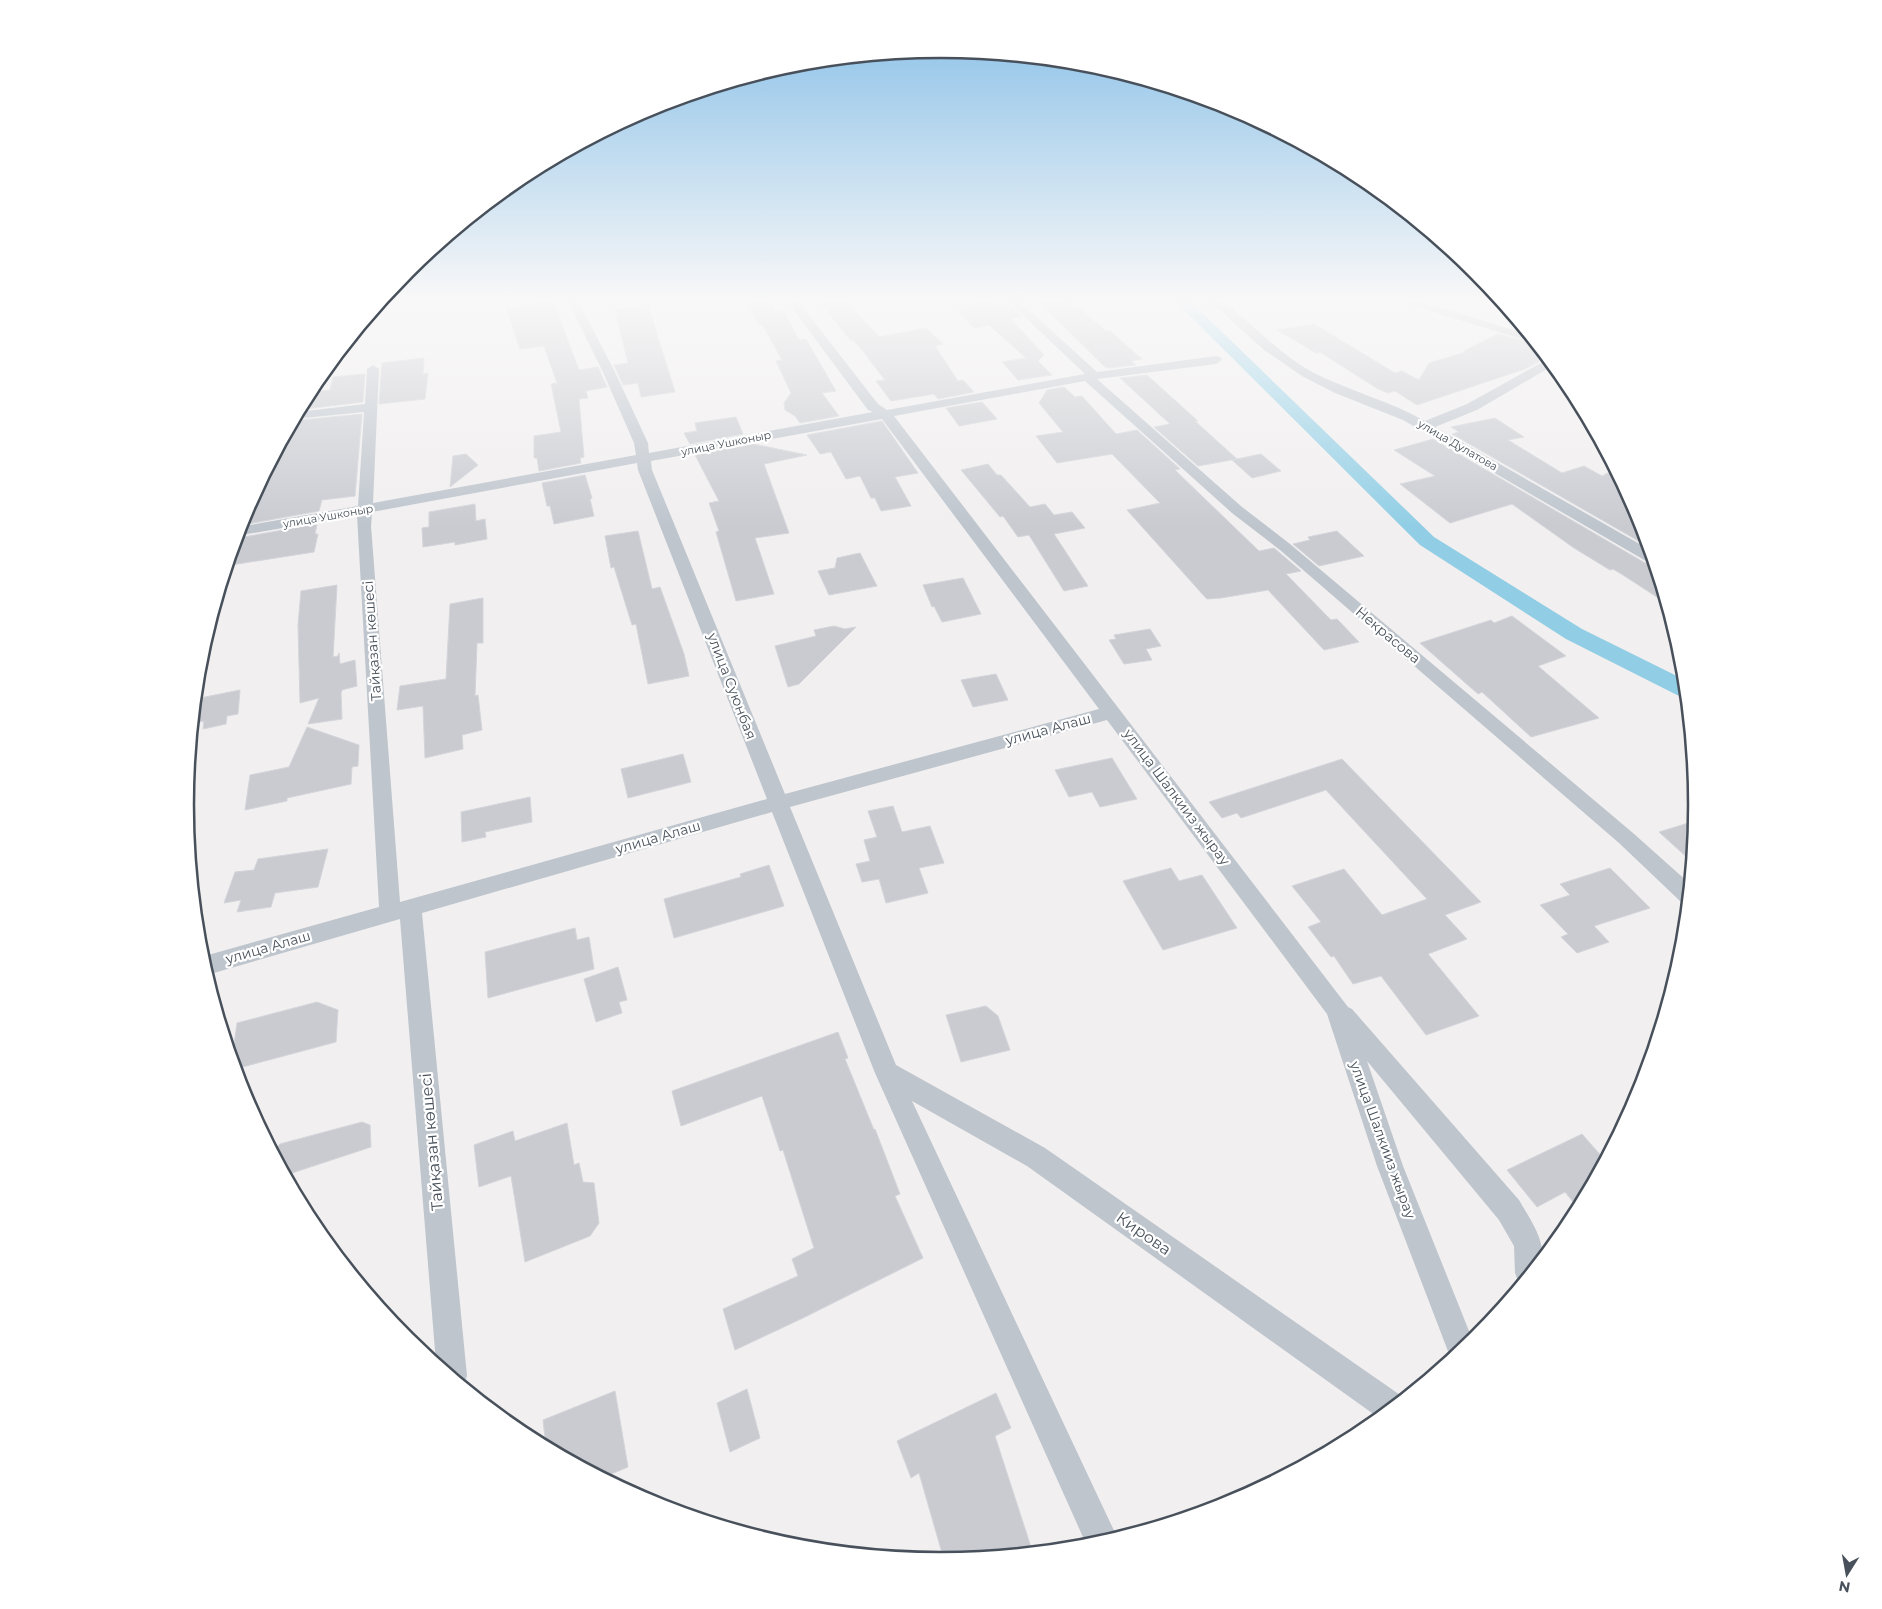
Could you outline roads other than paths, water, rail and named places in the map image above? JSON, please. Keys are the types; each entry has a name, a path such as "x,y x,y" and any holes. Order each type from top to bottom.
{"street":[{"name":"Тайқазан көшесі","path":"372,376 364,526 400,910 451,1369"},
{"name":"улица Суюнбая","path":"611,376 640,443 645,470 888,1073 1098,1534"},
{"name":"улица Шалкииз жырау","path":"849,376 873,407 886,415 1338,1009 1390,1166 1459,1342"},
{"name":"улица Ушконыр","path":"247,531 886,415 1090,376"},
{"name":"Некрасова","path":"1090,376 1237,510 1285,547 1626,838 1683,890"},
{"name":"улица Дулатова","path":"1312,376 1373,404 1408,416 1644,553"},
{"path":"1425,426 1472,407 1526,376"},
{"path":"304,415 370,407"},
{"name":"улица Алаш","path":"211,964 778,803 1112,712"},
{"path":"1338,1009 1509,1210 1528,1243 1529,1265"},
{"name":"Кирова","path":"888,1073 1036,1157 1386,1404"}],"waterway":[{"path":"1259,376 1427,541 1574,634 1679,687"}]}
